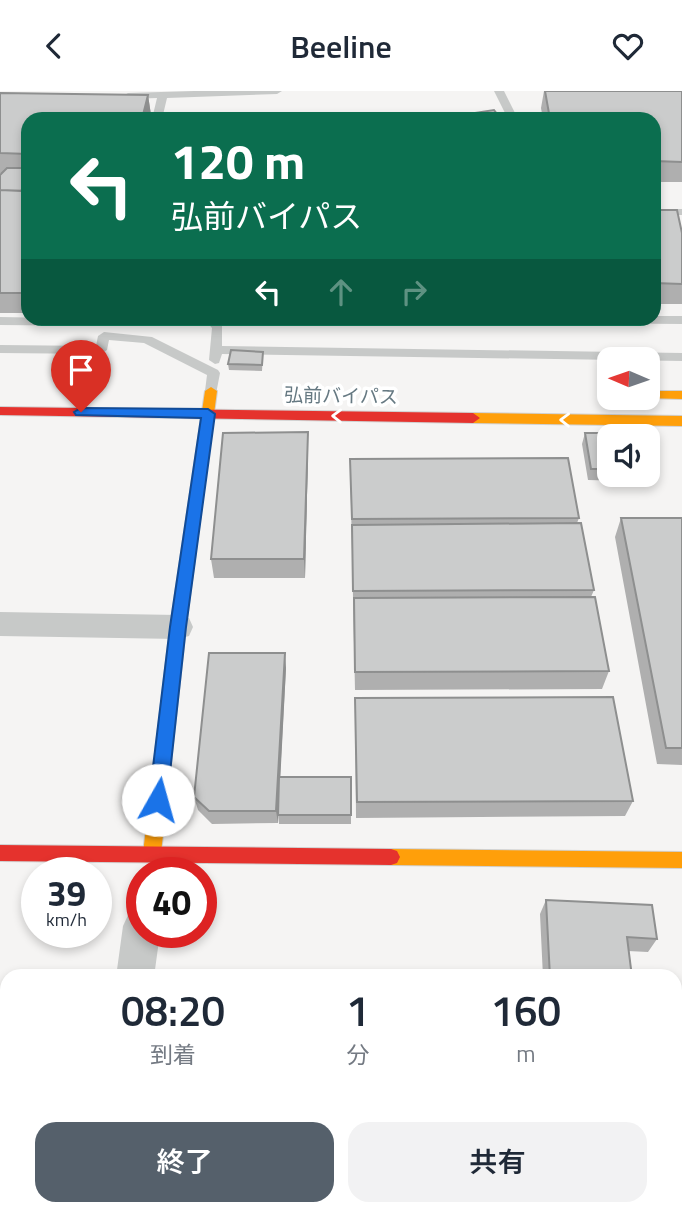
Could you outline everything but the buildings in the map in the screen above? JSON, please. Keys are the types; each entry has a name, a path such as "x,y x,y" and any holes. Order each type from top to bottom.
{"main road":[{"path":"151,857 178,627 211,391"},
{"path":"660,395 682,395"},
{"name":"弘前バイパス","path":"0,411 682,421"},
{"path":"0,853 126,861"},
{"path":"217,863 682,860"}],"street":[{"path":"0,624 178,627"},
{"path":"136,969 139,948"}],"lane":[{"path":"122,97 276,91"},
{"path":"499,91 510,112"},
{"path":"159,112 163,95"},
{"path":"661,212 682,212"},
{"path":"661,320 682,320"},
{"path":"0,321 21,321"},
{"path":"0,349 101,350 106,326"},
{"path":"211,391 217,326"},
{"path":"104,336 147,339 176,353 193,366 214,373"},
{"path":"216,350 682,358"}],"traffic: slow":[{"path":"152,853 178,627 211,391"},
{"path":"660,395 682,395"},
{"path":"473,418 682,421"},
{"path":"391,857 682,860"}],"traffic: jam":[{"path":"0,411 473,418"},
{"path":"0,853 391,857"}],"route":[{"path":"81,412 208,414 178,627 158,800"}]}
